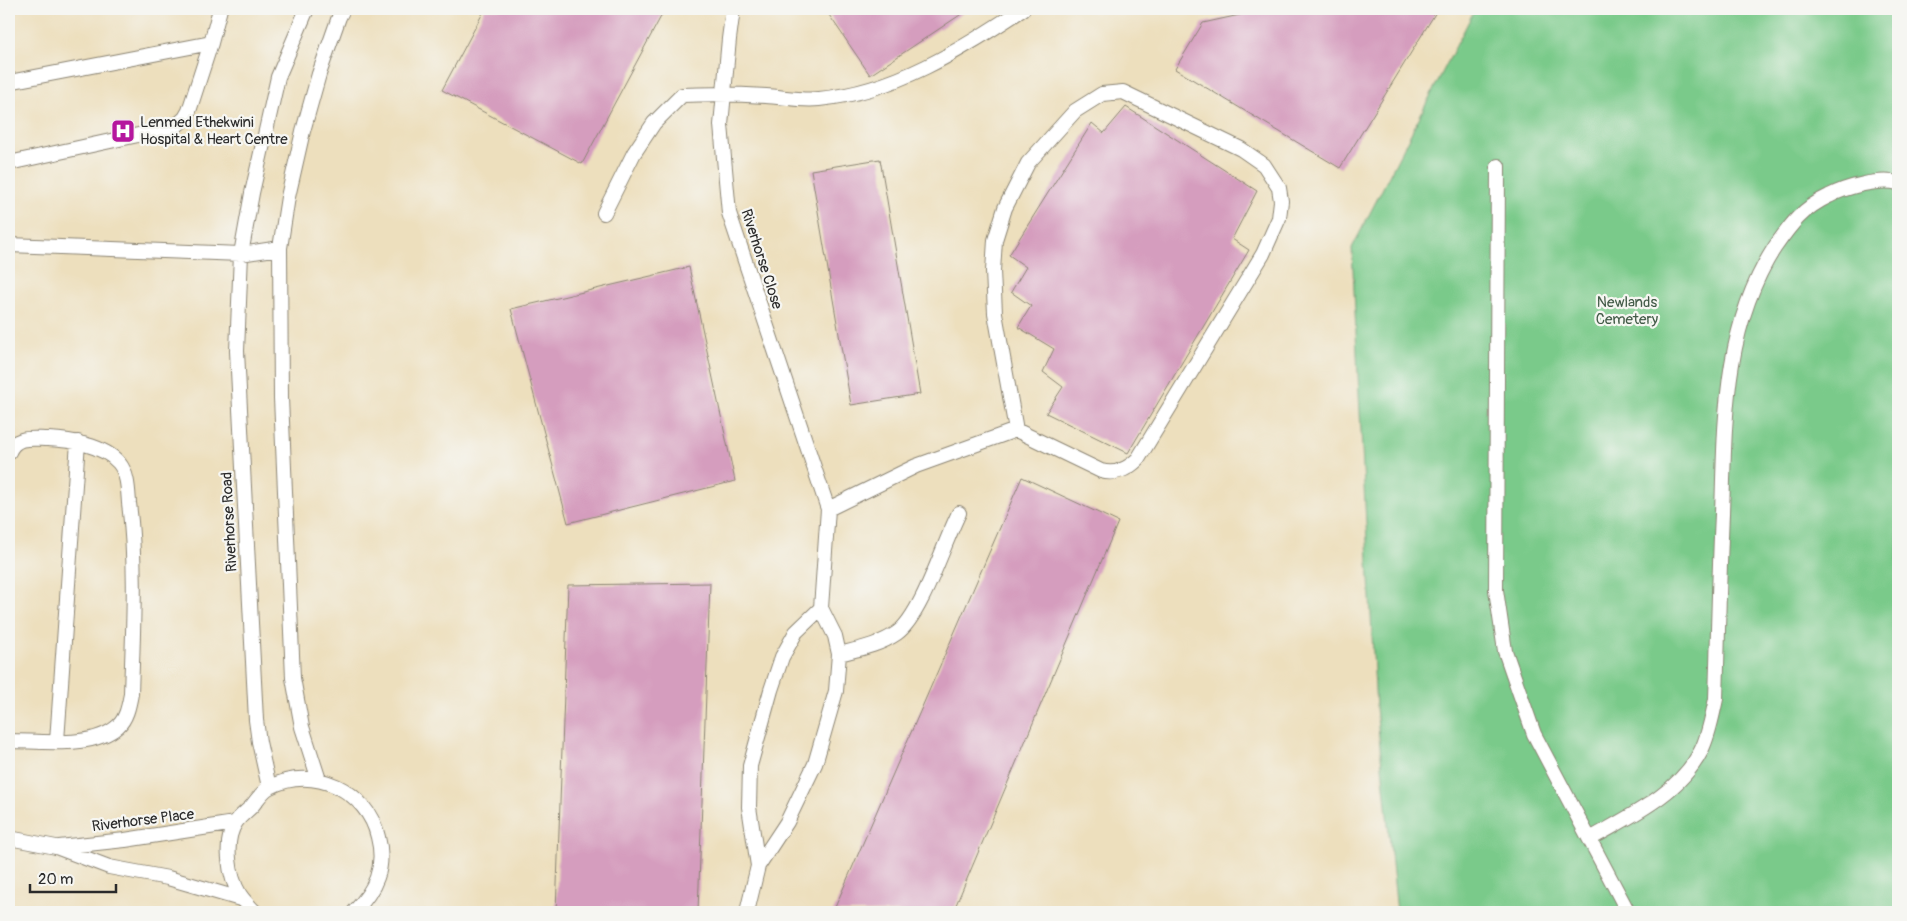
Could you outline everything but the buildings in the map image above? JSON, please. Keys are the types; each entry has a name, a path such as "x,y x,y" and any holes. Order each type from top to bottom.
{"lane":[{"path":"9,162 175,127 185,118 189,111 220,9"},
{"name":"Riverhorse Road","path":"269,787 256,720 243,484 237,351 241,254 252,193 278,77 307,9"},
{"path":"318,780 302,726 293,678 281,398 280,248 288,197 303,131 319,74 343,9"},
{"name":"Riverhorse Close","path":"733,9 721,125 729,214 828,509"},
{"path":"604,213 634,153 654,123 682,95 724,93 818,99 864,92 909,75 964,47 1023,9"},
{"path":"9,82 211,43"},
{"path":"747,912 758,866 787,822 815,764 836,691 840,654 834,636 820,608 828,509 916,466 1016,430 1101,471 1108,473 1130,467 1138,460 1263,254 1279,218 1281,201 1279,188 1264,165 1241,149 1122,92 1102,94 1075,111 1028,163 1005,208 995,240 996,313 1016,430"},
{"path":"1498,166 1496,590 1505,651 1534,734 1628,912"},
{"path":"1590,839 1666,794 1701,752 1709,730 1716,699 1725,424 1740,324 1761,270 1800,214 1820,200 1842,189 1868,184 1898,183"},
{"path":"9,245 241,254 280,248"},
{"path":"9,452 14,443 23,439 64,440 94,447 119,463 126,478 135,565 131,694 126,714 119,726 92,740 57,742 9,741"},
{"path":"57,742 78,442"},
{"path":"840,654 875,645 898,632 910,619 922,599 959,513"},
{"path":"758,866 749,808 750,766 782,657 796,632 820,608"},
{"path":"255,912 244,900 230,873 228,847 235,823 269,787 294,779 318,780 342,788 362,804 376,825 381,849 379,874 368,897 354,912"},
{"name":"Riverhorse Place","path":"56,848 125,840 235,823"},
{"name":"Riverhorse Place","path":"9,838 56,848 109,867 168,878 244,900"}],"green space":[{"name":"Newlands Cemetery","path":"1475,9 1898,9 1898,912 1397,912 1376,708 1352,248"}],"place":[{"name":"Lenmed Ethekwini Hospital & Heart Centre","path":"123,131"}]}
